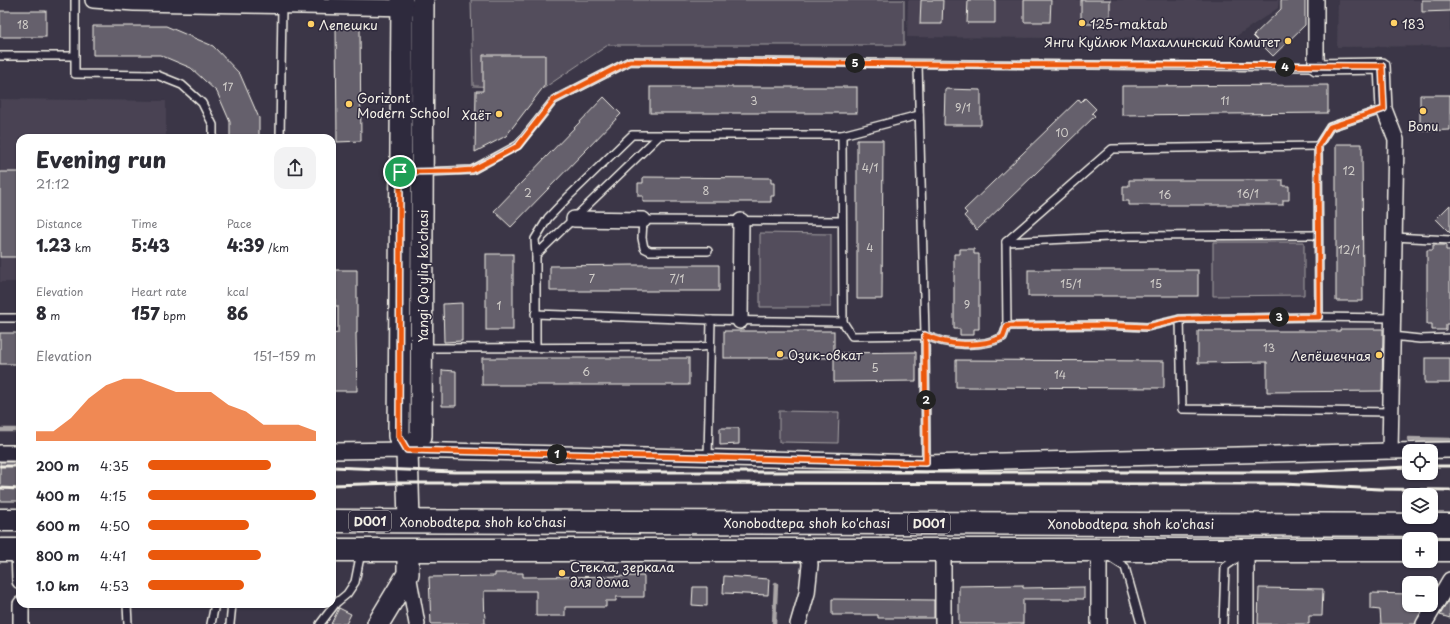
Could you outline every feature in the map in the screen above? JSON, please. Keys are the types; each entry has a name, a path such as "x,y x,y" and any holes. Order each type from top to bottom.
{"highway":[{"path":"0,520 16,520"},
{"name":"Xonobodtepa shoh ko'chasi","path":"336,521 1450,525"},
{"path":"408,551 409,521"},
{"name":"D001","path":"336,550 1402,550"},
{"path":"1438,550 1450,550"}],"main road":[{"name":"Yangi Qo'yliq ko'chasi","path":"402,4 422,348 421,436 407,450"},
{"name":"Yangi Qo'yliq ko'chasi","path":"409,521 407,450 399,436 412,172 423,4"},
{"path":"378,624 408,574 408,551"}],"street":[{"path":"93,0 275,4 423,4"},
{"path":"1316,0 1316,67 1382,66 1384,109 1396,140 1390,440"},
{"path":"574,219 642,220"},
{"path":"740,321 741,221"},
{"path":"336,451 407,450 926,463 1390,440 1450,450"},
{"path":"0,453 16,453"},
{"path":"13,550 16,563"},
{"path":"798,624 807,593 810,565 809,551"},
{"path":"943,551 943,624"},
{"path":"1099,551 1099,624"},
{"path":"1246,551 1246,624"},
{"path":"408,574 417,624"},
{"path":"1424,624 1450,580"},
{"path":"20,608 21,624"}],"lane":[{"path":"75,0 75,74 157,75 182,85 202,103 213,125 213,134"},
{"path":"275,4 280,134"},
{"path":"0,56 74,56"},
{"path":"412,172 472,170 518,146 554,100 630,61 1316,67"},
{"path":"918,64 925,335 926,463"},
{"path":"1319,317 1318,146 1330,127 1384,109"},
{"path":"536,348 535,239 548,218 609,156 632,135 842,135 919,115"},
{"path":"842,135 843,322 852,336 925,335 935,340 951,343 984,343 995,341 1003,337 1007,326 1006,242 1112,149 1318,146"},
{"path":"536,255 659,136"},
{"path":"708,251 650,251 644,248 642,238 642,220 842,221"},
{"path":"1006,242 1129,236 1318,235"},
{"path":"1394,237 1450,240"},
{"path":"535,314 740,321 843,322"},
{"path":"1007,326 1101,325 1147,327 1180,319 1319,317 1392,318"},
{"path":"0,318 16,318"},
{"path":"1180,319 1182,410 1390,412"},
{"path":"708,457 711,320"},
{"path":"1392,336 1420,339 1450,338"},
{"path":"422,348 710,346"},
{"path":"336,603 347,594 355,582 361,551"},
{"path":"1099,551 1125,567 1141,624"},
{"path":"1223,624 1225,567 1246,551"},
{"path":"127,608 128,624"},
{"path":"211,624 214,608"},
{"path":"230,624 232,608"},
{"path":"320,624 332,608"}],"shaded area":[{"path":"471,0 904,0 904,45 608,45 544,88 473,86"},
{"name":"125-maktab","path":"908,0 1279,0 1278,8 1232,39 907,37"},
{"name":"183","path":"1338,0 1450,0 1450,46 1337,47"},
{"path":"0,99 166,101 166,134 16,134 16,282 0,282"},
{"path":"760,233 831,234 831,307 760,307"},
{"path":"1213,242 1304,242 1304,295 1213,296"},
{"path":"779,411 839,412 838,443 779,442"}],"building":[{"path":"921,0 943,0 942,24 920,24"},
{"path":"968,0 995,0 995,23 967,23"},
{"path":"1024,0 1051,0 1050,22 1024,22"},
{"path":"1081,0 1110,0 1110,24 1081,24"},
{"path":"1281,0 1305,0 1305,25 1273,56 1253,36 1281,9"},
{"path":"1422,0 1450,0 1450,11 1422,12"},
{"path":"0,11 46,11 46,37 0,37"},
{"path":"93,26 166,26 213,46 240,74 259,118 259,134 230,134 230,122 217,92 191,68 160,55 93,55"},
{"name":"Gorizont Modern School","path":"336,27 360,27 361,141 337,142"},
{"path":"483,55 545,55 545,85 506,136 475,152 476,91 483,91"},
{"path":"1328,85 1328,113 1122,115 1122,86"},
{"path":"650,87 857,87 857,113 650,113"},
{"path":"945,89 981,90 981,125 944,125"},
{"path":"1420,95 1450,95 1450,130 1420,131"},
{"path":"604,97 621,114 511,227 494,211"},
{"path":"1085,98 1096,109 1092,113 1095,116 977,230 964,216 967,213 964,210 1079,99 1081,102"},
{"path":"857,140 883,140 882,299 857,299"},
{"path":"1336,144 1362,144 1363,301 1336,301"},
{"path":"0,172 16,172 16,257 0,257"},
{"path":"643,177 771,178 771,183 774,183 774,196 771,196 771,202 643,202 643,196 638,196 638,183 643,183"},
{"path":"1129,180 1283,180 1283,186 1289,186 1289,200 1283,200 1283,205 1129,205 1129,201 1123,201 1123,186 1129,186"},
{"path":"1450,205 1450,233 1436,219"},
{"path":"1433,245 1446,245 1446,250 1450,250 1450,324 1446,324 1446,330 1432,330 1432,324 1427,324 1427,250 1433,250"},
{"path":"960,249 974,249 974,254 979,254 979,329 974,329 974,335 960,335 960,329 954,329 954,254 960,254"},
{"path":"486,254 513,254 513,330 486,330"},
{"path":"719,265 719,291 550,291 550,266"},
{"path":"336,270 357,270 357,391 336,391 336,333 338,333 338,306 336,306"},
{"path":"1028,270 1198,270 1198,296 1028,296"},
{"path":"462,303 462,341 444,342 443,304"},
{"path":"1340,329 1383,329 1382,391 1267,392 1267,362 1198,363 1198,331 1340,331"},
{"path":"724,331 834,331 834,358 724,358"},
{"path":"0,333 16,333 16,364 0,364"},
{"path":"916,352 916,381 834,382 834,353"},
{"path":"482,358 689,358 689,385 482,385"},
{"path":"1425,358 1450,358 1450,383 1425,383"},
{"path":"956,360 1164,361 1164,388 956,387"},
{"path":"442,370 456,371 456,406 442,406"},
{"path":"720,428 739,428 739,444 720,445"},
{"path":"0,462 16,462 16,501 0,501"},
{"path":"495,573 523,573 523,577 644,576 644,597 616,597 616,601 606,601 606,607 565,607 565,616 536,616 536,591 484,591 485,624 431,624 429,577 495,576"},
{"path":"724,576 769,579 768,595 723,593"},
{"path":"1023,585 1023,588 1084,587 1084,599 1023,599 1023,624 959,624 959,586"},
{"path":"693,587 707,587 707,606 692,605"},
{"path":"1259,588 1323,589 1322,616 1309,616 1309,624 1258,624"},
{"path":"1371,593 1402,594 1402,612 1421,612 1415,624 1381,624 1380,610 1371,609"},
{"path":"1450,598 1450,618 1440,615"},
{"path":"832,599 934,600 934,618 878,618 878,615 832,615"},
{"path":"339,608 351,614 346,624 331,624"}],"waterway":[{"path":"0,430 16,430"},
{"path":"1409,439 1450,440"},
{"path":"774,624 776,584"}],"railway":[{"path":"0,466 16,466"},
{"path":"1438,466 1450,466"},
{"path":"336,467 454,472 1299,472 1402,467"},
{"path":"336,485 395,483 1283,484 1380,489 1450,490"},
{"path":"0,488 16,489"}],"place":[{"name":"125-maktab","path":"1082,23"},
{"name":"183","path":"1394,23"},
{"name":"Лепешки","path":"311,24"},
{"name":"Янги Куйлюк Махаллинский Комитет","path":"1288,41"},
{"name":"Gorizont Modern School","path":"349,104"},
{"name":"Bonu","path":"1423,111"},
{"name":"Хаёт","path":"499,114"},
{"name":"Озик-овкат","path":"780,354"},
{"name":"Лепёшечная","path":"1379,355"},
{"name":"Стекла, зеркала для дома","path":"562,573"}],"route":[{"path":"630,61 1316,67 1382,66 1384,109 1330,127 1318,146 1319,317 1180,319 1147,327 1101,325 1007,326 1003,337 995,341 976,344 951,343 935,340 925,335 926,463 407,450 399,436 400,172 472,170 518,146 554,100 630,61"}]}
